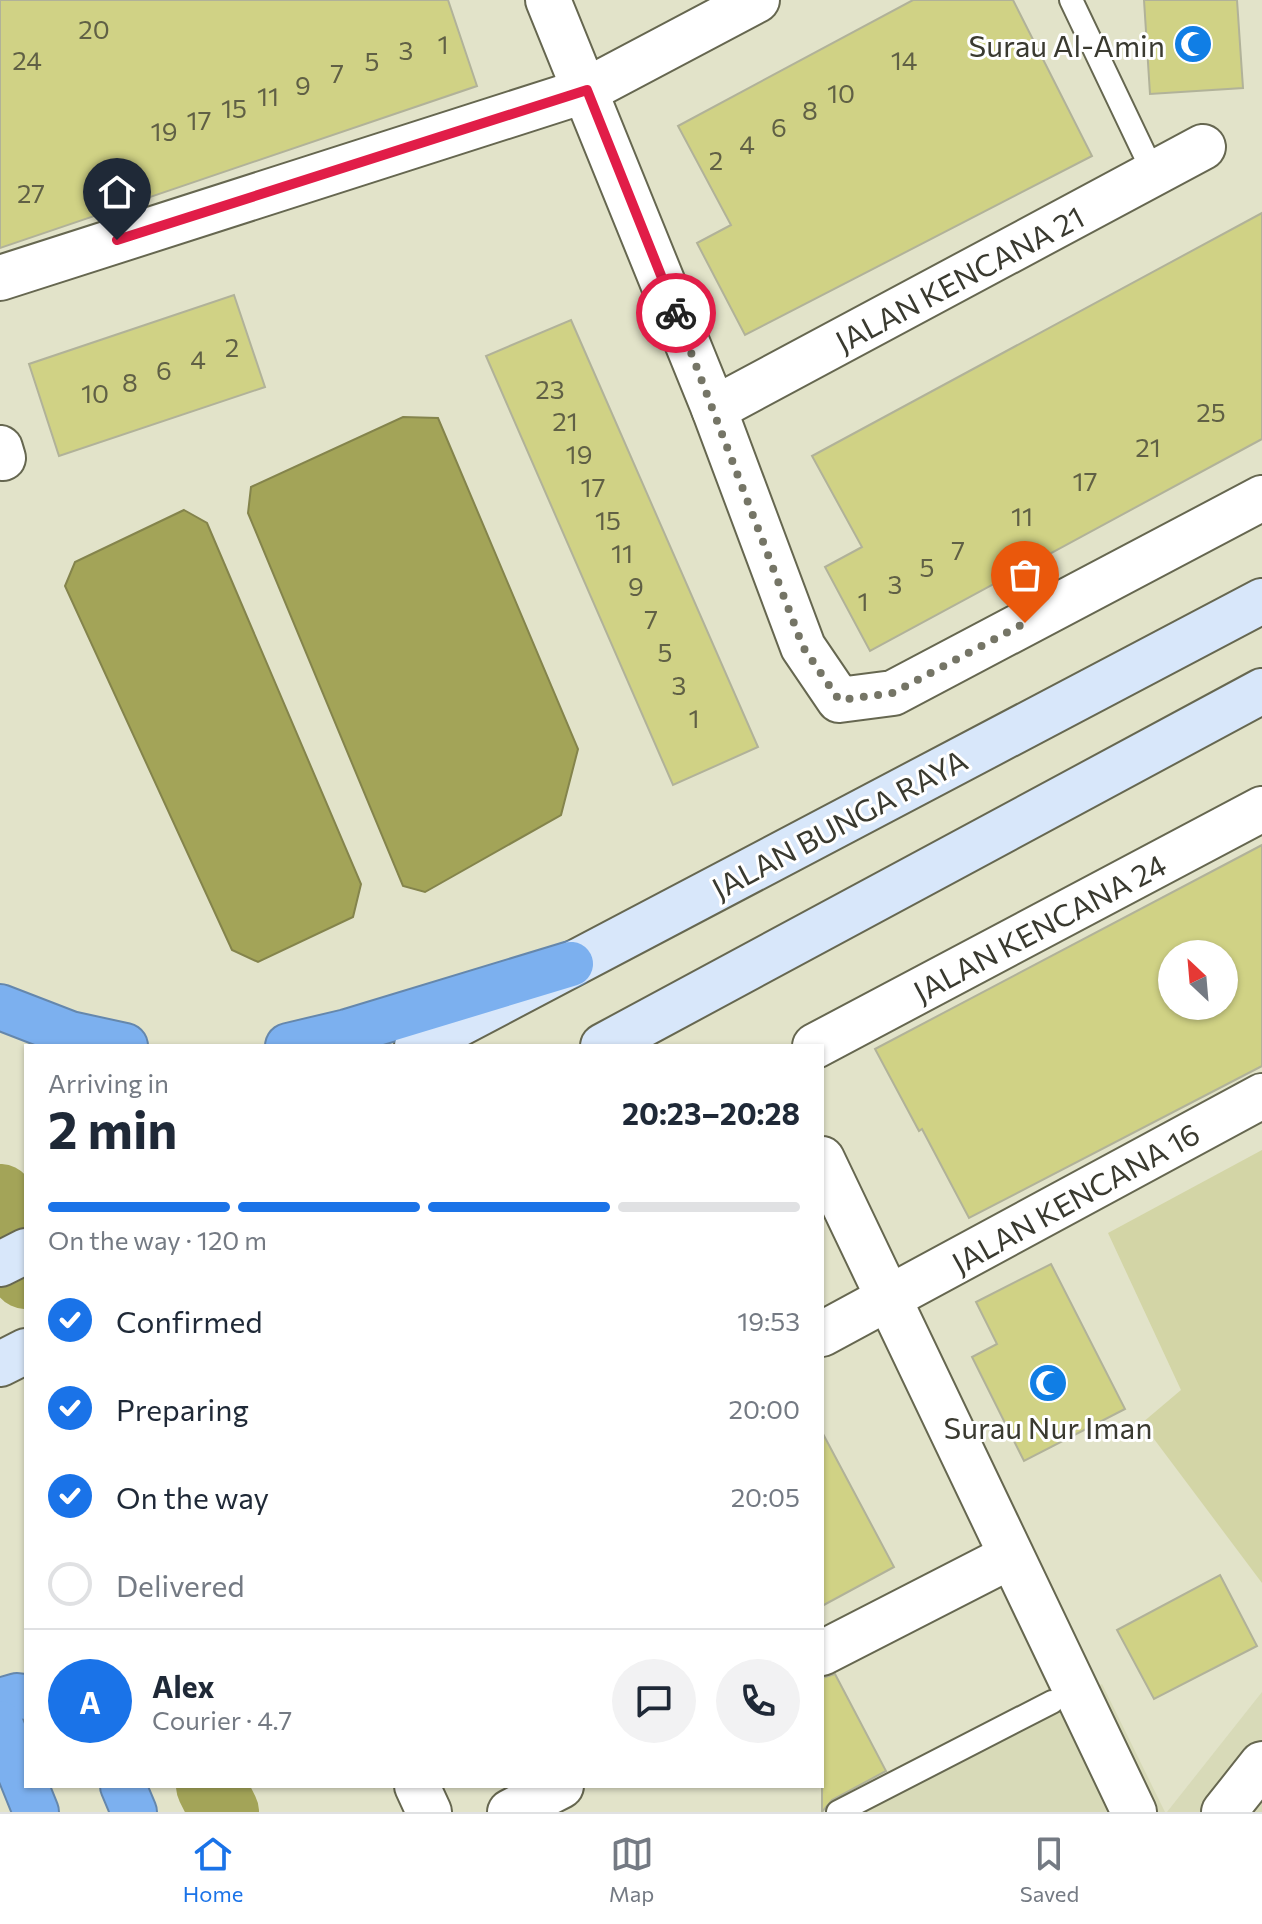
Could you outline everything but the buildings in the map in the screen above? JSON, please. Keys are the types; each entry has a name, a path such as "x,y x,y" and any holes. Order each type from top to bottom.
{"highway":[{"path":"296,1044 347,1032 571,964"},
{"path":"0,1007 70,1034 116,1044"},
{"path":"0,1701 24,1697"},
{"path":"0,1723 24,1782"},
{"path":"26,1788 36,1812"},
{"path":"124,1788 134,1812"}],"street":[{"path":"548,0 714,409 803,647 839,700 893,693 1262,498"},
{"path":"0,278 587,90 757,0"},
{"name":"JALAN KENCANA 21","path":"714,409 1203,147"},
{"name":"JALAN BUNGA RAYA","path":"421,1044 1262,601"},
{"path":"607,1044 1262,691"},
{"name":"JALAN KENCANA 24","path":"819,1044 1262,809"},
{"name":"JALAN KENCANA 16","path":"824,1333 1262,1096"},
{"path":"824,1163 1134,1812"},
{"path":"0,1264 24,1252"},
{"path":"0,1364 24,1352"},
{"path":"824,1652 1011,1556"},
{"path":"1224,1812 1262,1764"},
{"path":"418,1788 429,1812"},
{"path":"510,1812 557,1788"}],"lane":[{"path":"1071,0 1154,174"},
{"path":"838,1812 1052,1702"}],"shaded area":[{"path":"403,417 438,418 578,749 561,815 425,892 403,886 248,513 251,487"},
{"path":"184,510 207,523 361,884 353,917 258,962 232,950 65,586 75,562"},
{"path":"1262,1150 1262,1583 1142,1423 1181,1390 1108,1233"},
{"path":"1102,1684 1165,1812 849,1812"},
{"path":"1262,1692 1262,1812 1167,1812"}],"waterway":[{"path":"0,1199 24,1268"},
{"path":"212,1788 224,1812"}],"way so far":[{"path":"676,313 803,647 839,700 893,693 1025,623"}],"place":[{"name":"Surau Al-Amin","path":"1193,44"},
{"name":"Surau Nur Iman","path":"1048,1383"}],"route":[{"path":"117,240 587,90 676,313"}]}
